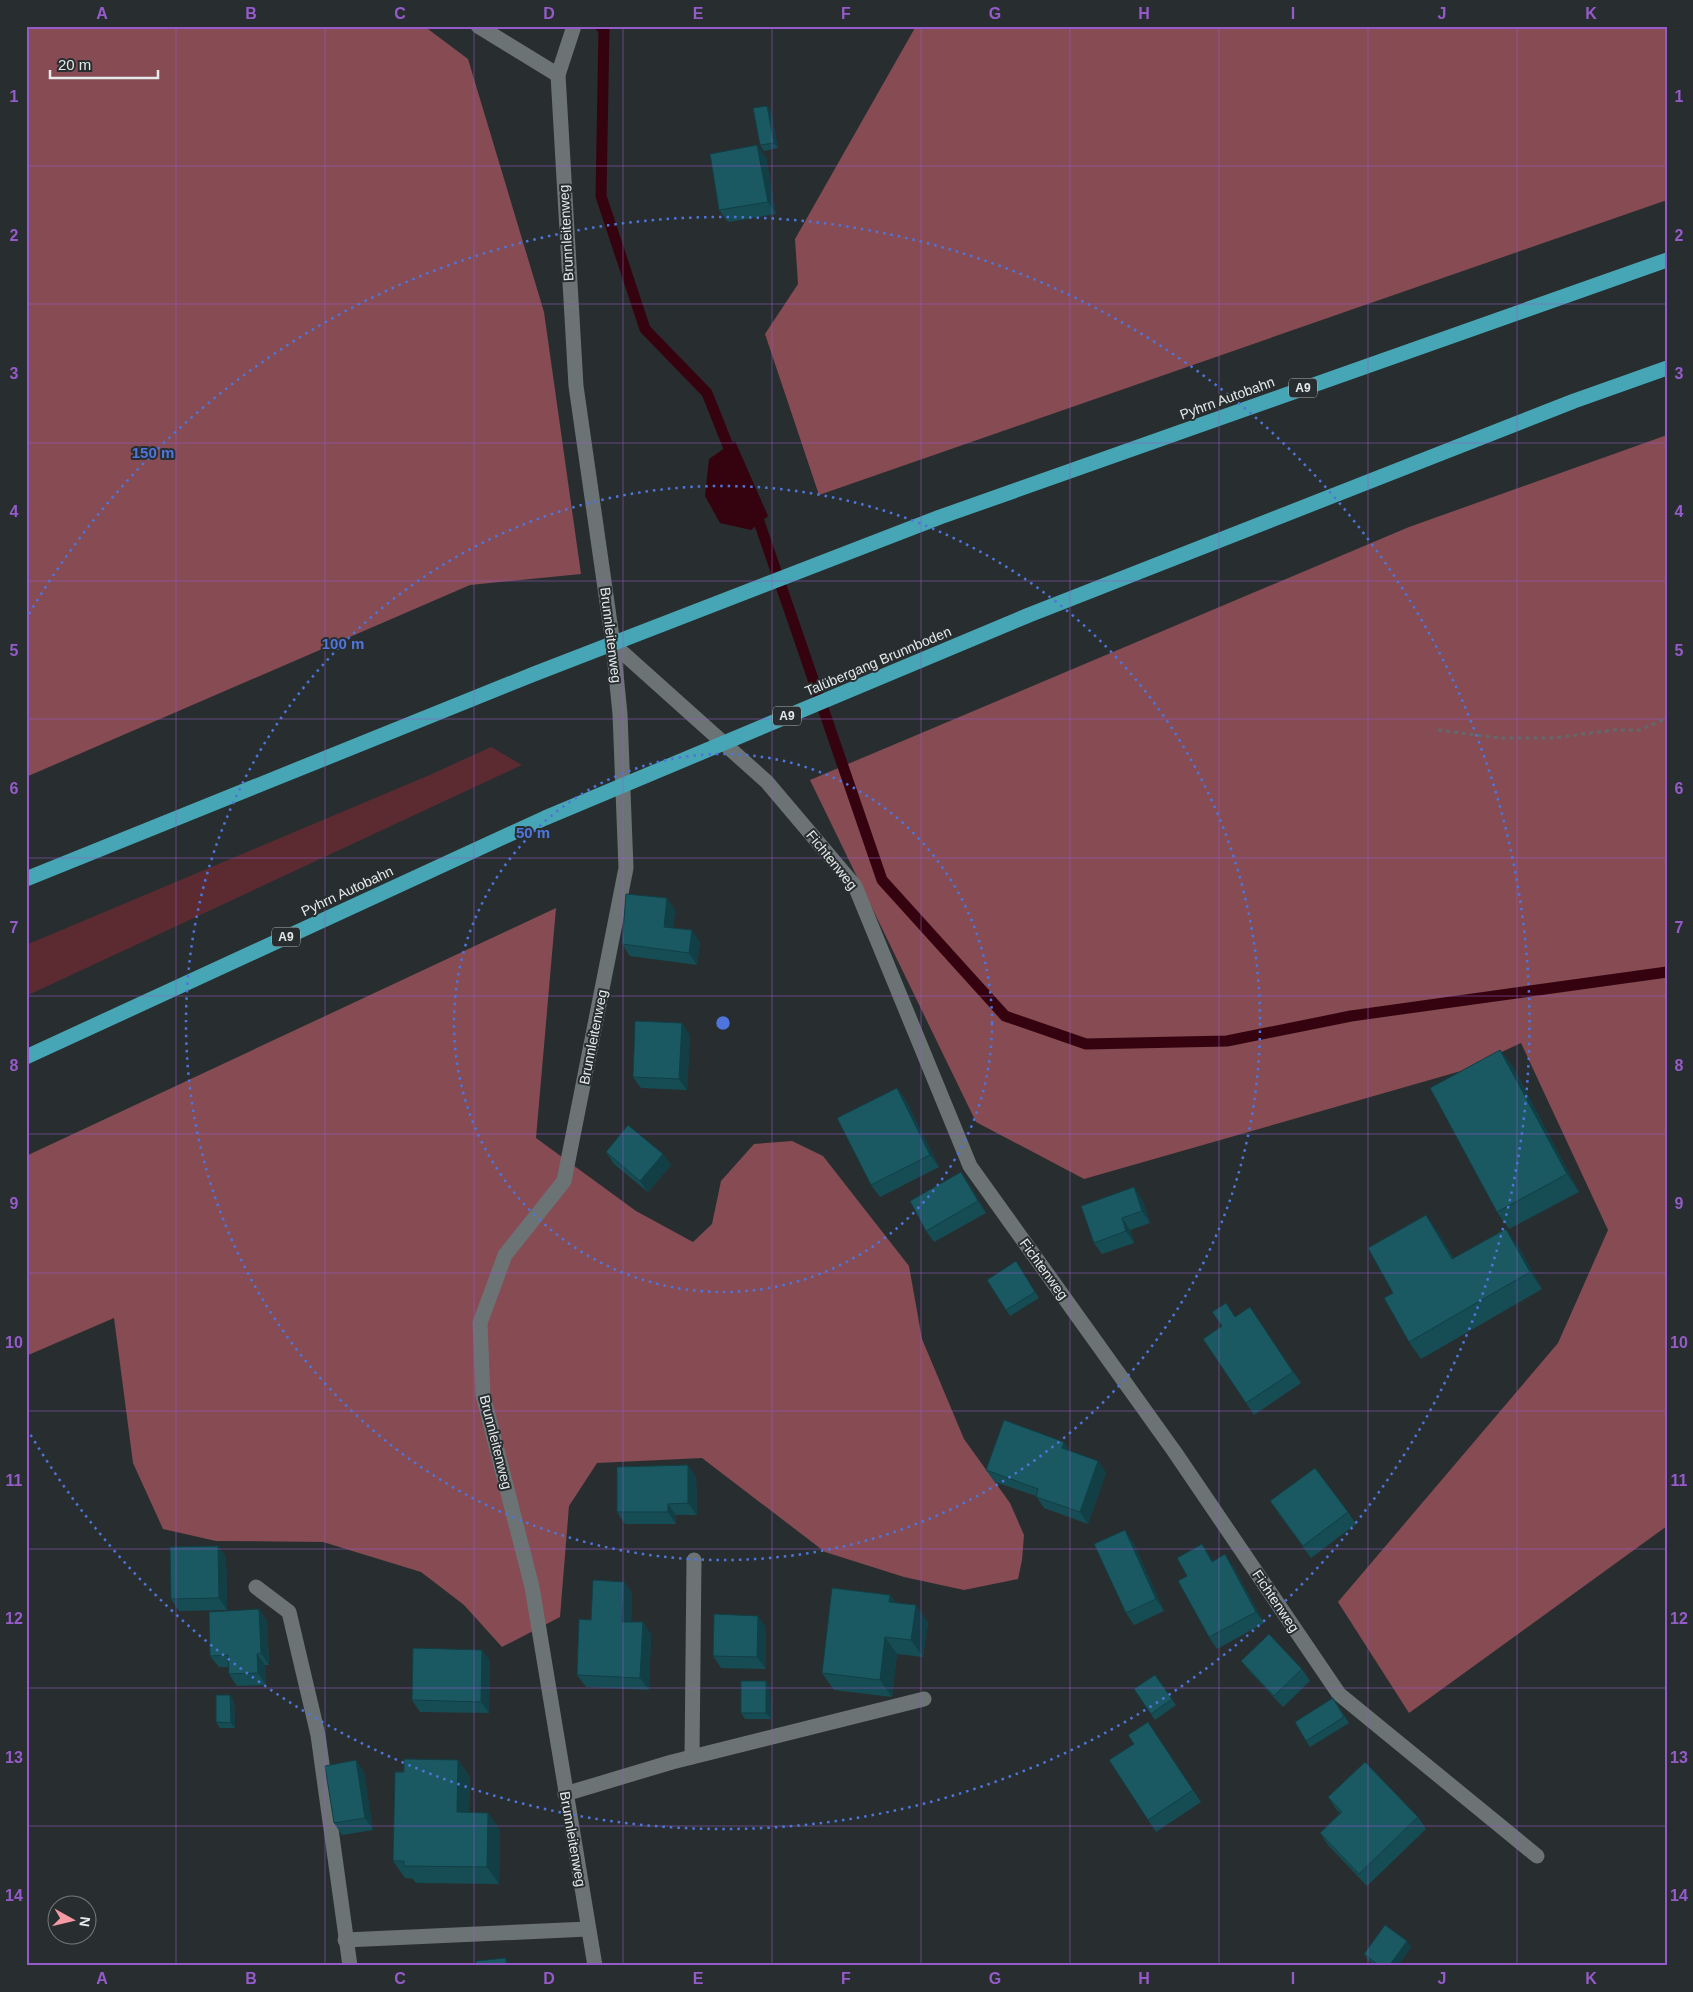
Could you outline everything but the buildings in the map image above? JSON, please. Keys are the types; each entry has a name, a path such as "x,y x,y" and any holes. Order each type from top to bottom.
{"highway":[{"name":"Pyhrn Autobahn","path":"26,879 534,674 940,518 1667,260"},
{"name":"Talübergang Brunnboden","path":"545,818 1030,615 1574,401 1667,368"},
{"name":"Pyhrn Autobahn","path":"26,1057 545,818"}],"street":[{"path":"478,26 558,75"},
{"name":"Brunnleitenweg","path":"573,30 558,75 576,386 613,644 620,714 626,868 564,1181 505,1255 480,1323 483,1395 532,1587 595,1966"},
{"name":"Fichtenweg","path":"613,644 767,782 855,886 970,1166 1174,1451 1339,1694 1537,1856"},
{"path":"692,1757 694,1560"},
{"path":"256,1587 289,1612 318,1735 350,1966"},
{"path":"565,1794 692,1757 924,1699"},
{"path":"345,1940 588,1929"}],"path":[{"path":"1438,730 1499,738 1553,738 1615,730 1640,730 1667,718"}],"shaded area":[{"path":"26,26 424,26 468,59 544,312 581,574 470,585 26,777"},
{"path":"916,26 1667,26 1667,200 819,495 765,334 798,284 795,239"},
{"path":"1667,435 1667,1526 1409,1713 1338,1602 1558,1343 1608,1230 1521,1043 1461,1071 1084,1179 976,1122 810,780 1409,527"},
{"path":"735,441 768,516 751,530 720,523 705,496 709,459"},
{"path":"491,747 522,765 26,996 26,945 432,774"},
{"path":"556,908 536,1138 636,1211 693,1242 712,1224 721,1181 754,1144 792,1141 823,1156 909,1266 922,1339 964,1439 1010,1503 1024,1535 1018,1579 964,1590 904,1577 825,1552 702,1458 597,1463 569,1506 560,1617 502,1647 464,1605 421,1572 323,1542 216,1541 163,1529 133,1463 114,1318 26,1356 26,1156"}],"waterway":[{"path":"600,26 604,29 601,196 645,329 707,393 734,461"},
{"path":"755,510 882,880 1005,1016 1086,1044 1227,1041 1351,1016 1667,972"}]}
